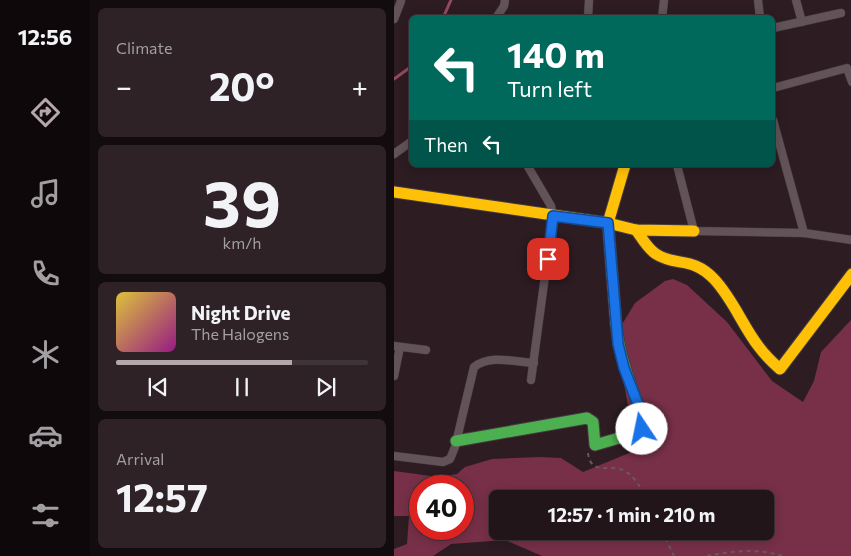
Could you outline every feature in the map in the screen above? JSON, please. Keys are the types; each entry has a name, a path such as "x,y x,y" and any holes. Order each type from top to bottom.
{"street":[{"path":"498,15 504,6 505,0"},
{"path":"588,15 589,0"},
{"path":"662,15 664,0"},
{"path":"758,0 760,15"},
{"path":"796,0 802,22"},
{"path":"394,19 402,1"},
{"path":"775,28 841,13"},
{"path":"775,87 847,68 851,82"},
{"path":"775,127 804,234"},
{"path":"394,154 409,143"},
{"path":"528,167 551,206 553,216 531,380"},
{"path":"456,441 587,418 593,422 595,445 633,434 642,429 644,420 624,368 618,344 608,223 623,167"},
{"path":"678,167 694,231"},
{"path":"394,192 608,223 636,230 804,234 851,240"},
{"path":"636,230 656,253 703,268 728,296 754,340 780,369 851,274"},
{"path":"394,376 397,347 426,350"},
{"path":"394,456 443,462 450,459 474,367 480,362 491,360 534,363"}],"path":[{"path":"595,445 588,453 591,463 598,468 623,470 637,482 641,490"},
{"path":"666,540 674,556"},
{"path":"707,556 755,550 784,556"}],"shaded area":[{"path":"673,279 687,285 727,322 772,381 803,402 814,381 821,352 851,320 851,556 542,556 505,540 451,544 433,556 394,556 394,549 407,544 409,516 409,540 474,540 474,475 451,475 457,474 465,467 492,459 540,457 561,458 583,472 639,449 642,443 628,406 621,366 621,326 635,303 665,281"},
{"path":"394,471 423,475 409,475 409,516 394,516"}],"waterway":[{"path":"444,15 451,0"},
{"path":"394,79 409,68"}],"traffic: fast":[{"path":"456,441 587,418 593,422 595,445 633,434 642,429 644,420 623,361 616,323"}],"traffic: slow":[{"path":"616,323 608,223 624,167"},
{"path":"394,192 608,223 636,230 694,231"},
{"path":"636,230 647,246 656,254 663,258 698,267 714,279 727,295 759,347 780,369 852,274"}],"route":[{"path":"548,259 553,216 608,223 618,344 624,368 644,420 642,429"}]}
